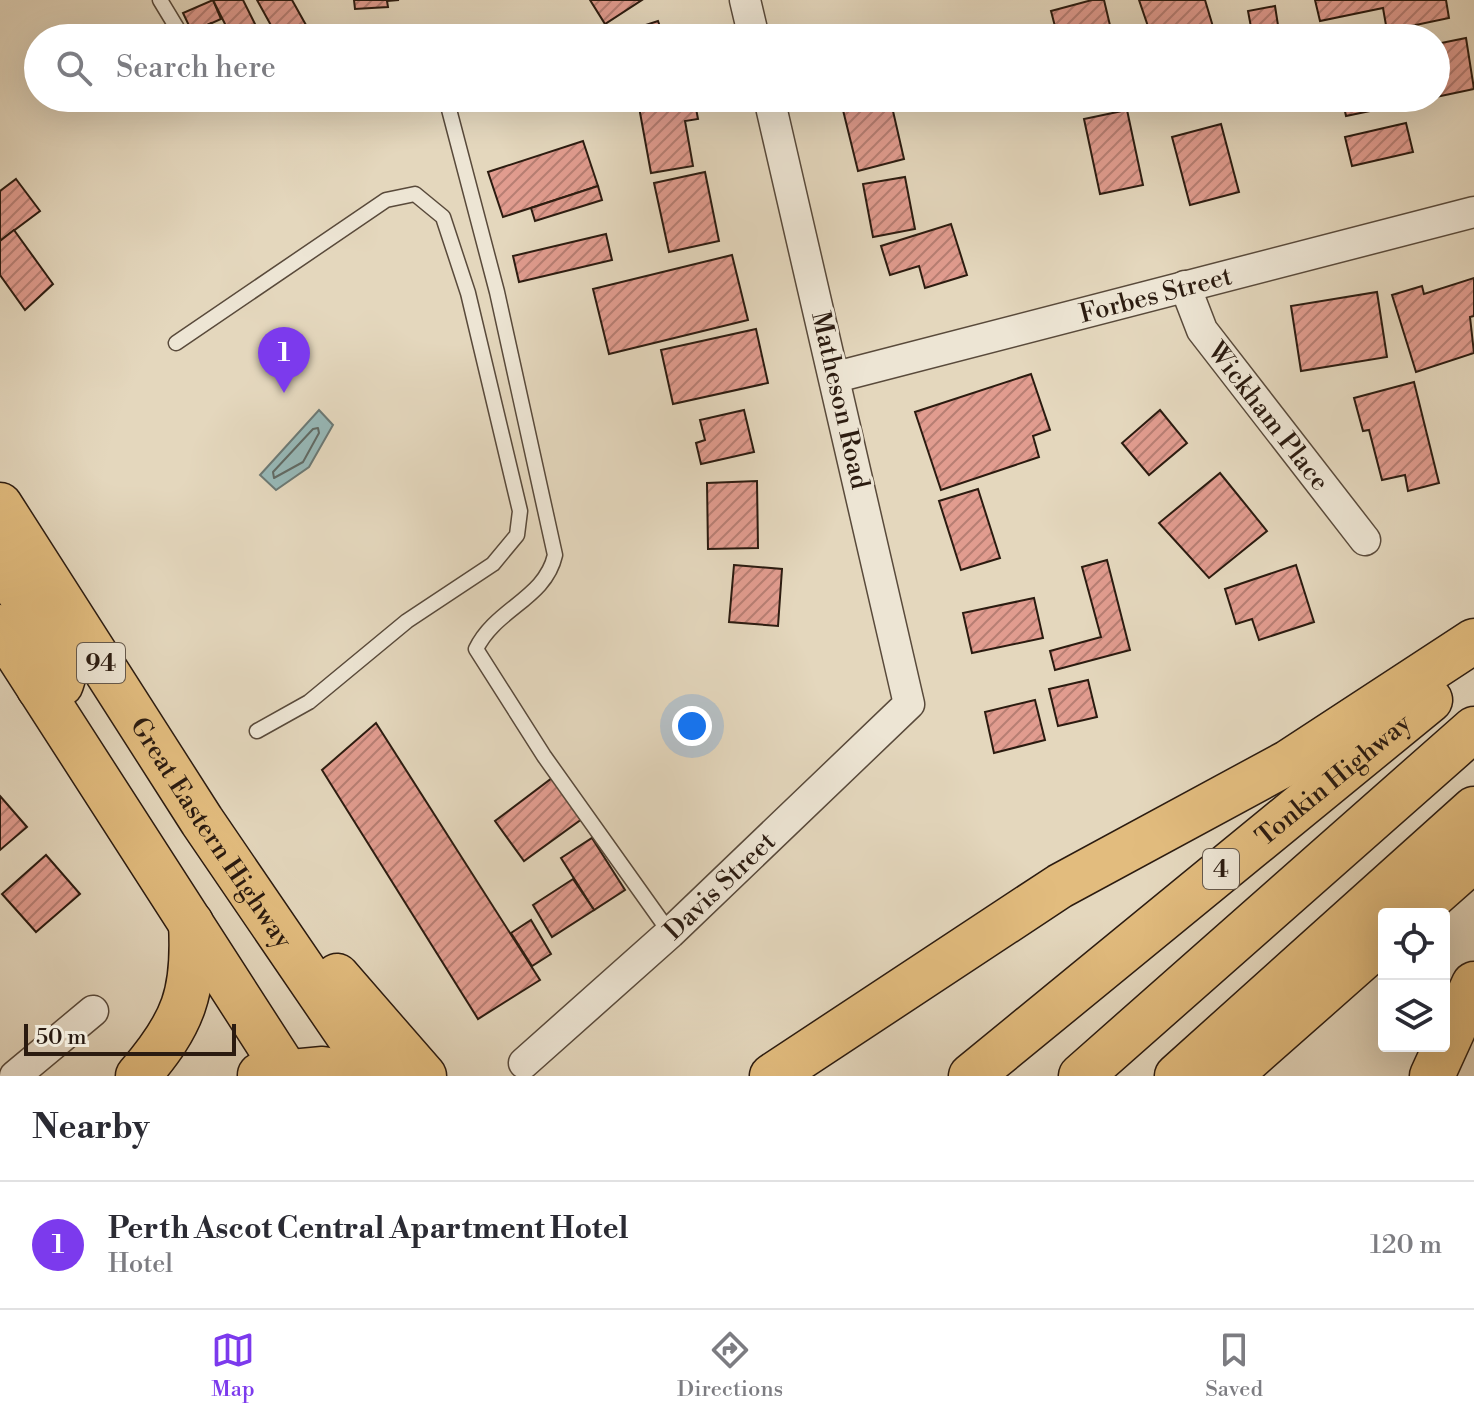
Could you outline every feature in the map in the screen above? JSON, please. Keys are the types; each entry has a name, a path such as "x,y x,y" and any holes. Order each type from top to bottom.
{"highway":[{"name":"Great Eastern Highway","path":"0,505 202,821 376,1076"},
{"name":"94","path":"0,561 64,663 66,676 61,684 50,689 39,688"},
{"name":"94","path":"0,627 191,923 276,1075"},
{"path":"772,1076 1060,886 1289,762 1474,641"},
{"name":"Tonkin Highway","path":"971,1076 1474,664"},
{"name":"Tonkin Highway","path":"1081,1076 1474,729"},
{"path":"1177,1076 1474,809"},
{"path":"202,821 424,1076"},
{"path":"1419,908 1474,859"},
{"path":"138,1076 173,1032 184,1005 194,969 191,923"},
{"path":"1229,1076 1378,944"},
{"path":"1432,1076 1474,984"},
{"path":"276,1075 323,1069 359,1076"}],"street":[{"path":"745,0 751,24"},
{"name":"Matheson Road","path":"772,112 836,377 909,704"},
{"name":"Forbes Street","path":"836,377 1474,212"},
{"name":"Wickham Place","path":"1185,286 1202,330 1365,540"},
{"name":"Davis Street","path":"524,1063 670,933 909,704"},
{"path":"15,1076 93,1011"}],"lane":[{"path":"160,0 175,24"},
{"path":"450,112 497,292 555,555 550,576 486,630 476,649 544,756 670,933"},
{"path":"176,343 386,200 415,194 443,217 463,277 520,511 517,535 493,564 407,621 309,702 257,731"}],"water":[{"path":"319,410 333,425 309,467 276,490 260,475"}],"building":[{"path":"213,0 221,19 210,24 188,24 183,13"},
{"path":"213,0 243,0 255,24 225,24"},
{"path":"257,0 292,0 305,24 270,24"},
{"path":"354,0 399,0 387,1 388,7 355,9"},
{"path":"590,0 642,0 605,24"},
{"path":"1092,0 1104,0 1110,24 1054,24 1051,11"},
{"path":"1139,0 1205,0 1212,24 1147,24"},
{"path":"1315,0 1446,0 1449,18 1420,24 1386,24 1383,8 1320,21"},
{"path":"1275,6 1278,24 1250,24 1248,11"},
{"path":"1466,38 1474,89 1450,94 1450,41"},
{"path":"640,112 697,112 698,119 685,121 693,166 651,173"},
{"path":"843,112 893,112 904,159 858,171"},
{"path":"1127,112 1143,185 1100,194 1084,119"},
{"path":"1406,123 1413,152 1352,166 1345,137"},
{"path":"1221,124 1239,192 1190,205 1172,137"},
{"path":"583,141 598,186 503,217 488,172"},
{"path":"705,172 719,241 669,252 654,183"},
{"path":"905,177 915,229 873,237 863,184"},
{"path":"16,179 40,211 0,241 0,191"},
{"path":"598,186 602,200 535,221 531,208"},
{"path":"951,224 967,275 925,288 919,266 890,275 881,246"},
{"path":"14,230 53,284 25,310 0,275 0,241"},
{"path":"606,234 612,260 519,282 513,256"},
{"path":"732,255 748,320 609,354 593,289"},
{"path":"1474,278 1474,316 1470,317 1474,353 1416,372 1392,295 1422,286 1424,294"},
{"path":"1377,292 1387,357 1301,371 1291,306"},
{"path":"756,329 768,383 673,404 661,350"},
{"path":"1031,374 1050,430 1033,436 1039,457 941,490 915,412"},
{"path":"1414,382 1439,483 1408,491 1405,475 1382,480 1369,430 1363,431 1354,398"},
{"path":"744,410 754,452 701,464 696,443 705,440 700,420"},
{"path":"1160,410 1187,443 1149,475 1122,443"},
{"path":"1220,473 1267,531 1209,578 1159,523"},
{"path":"757,481 758,548 708,549 707,483"},
{"path":"978,489 1000,558 961,570 939,501"},
{"path":"1107,560 1130,650 1055,670 1050,651 1101,637 1082,567"},
{"path":"734,565 782,569 778,626 729,622"},
{"path":"1296,565 1314,622 1259,640 1252,619 1236,624 1225,589"},
{"path":"1034,598 1043,638 972,653 963,613"},
{"path":"1088,680 1097,717 1058,726 1049,689"},
{"path":"1035,700 1045,740 994,753 985,712"},
{"path":"376,723 540,980 478,1019 322,770"},
{"path":"556,775 586,816 524,861 495,821"},
{"path":"0,796 27,827 0,850"},
{"path":"592,838 625,890 594,910 561,858"},
{"path":"46,855 80,894 36,932 2,894"},
{"path":"573,879 594,910 552,937 533,905"},
{"path":"531,920 551,954 532,966 511,933"}],"place":[{"name":"Perth Ascot Central Apartment Hotel","path":"284,393"}]}
